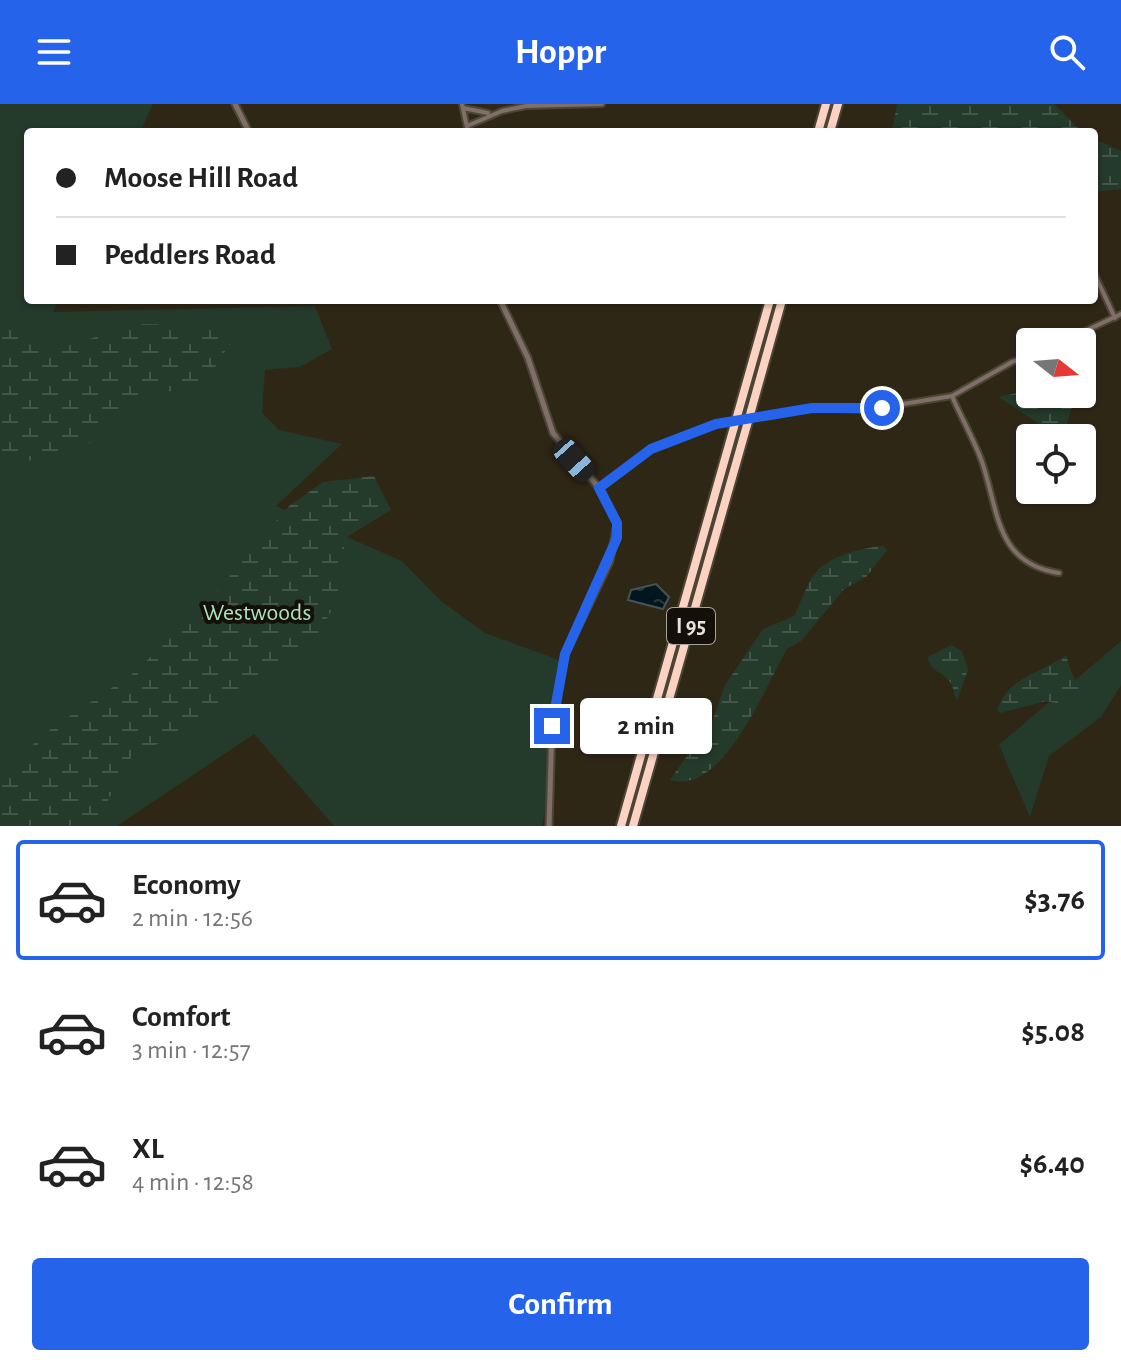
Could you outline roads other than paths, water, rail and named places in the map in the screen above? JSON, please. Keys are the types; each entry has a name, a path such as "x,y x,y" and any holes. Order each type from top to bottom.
{"highway":[{"path":"819,128 826,104"},
{"path":"831,128 838,104"},
{"name":"I 95","path":"621,826 769,304"},
{"name":"I 95","path":"633,826 781,304"}],"street":[{"path":"235,104 247,128"},
{"path":"469,128 492,114 526,106 602,104"},
{"path":"467,128 463,106 492,114"},
{"path":"1098,282 1115,318"},
{"path":"502,304 528,358 553,433 599,488 617,523 617,538 565,654 552,726 549,826"},
{"path":"1093,328 1121,314"},
{"path":"599,488 651,449 716,424 812,408 866,410 952,396 1016,361"},
{"path":"952,396 980,457 997,525 1009,544 1032,567 1059,573"}],"water":[{"path":"656,584 669,597 663,609 628,600 631,590"}],"park label":[{"name":"Westwoods","path":"257,613"}]}
